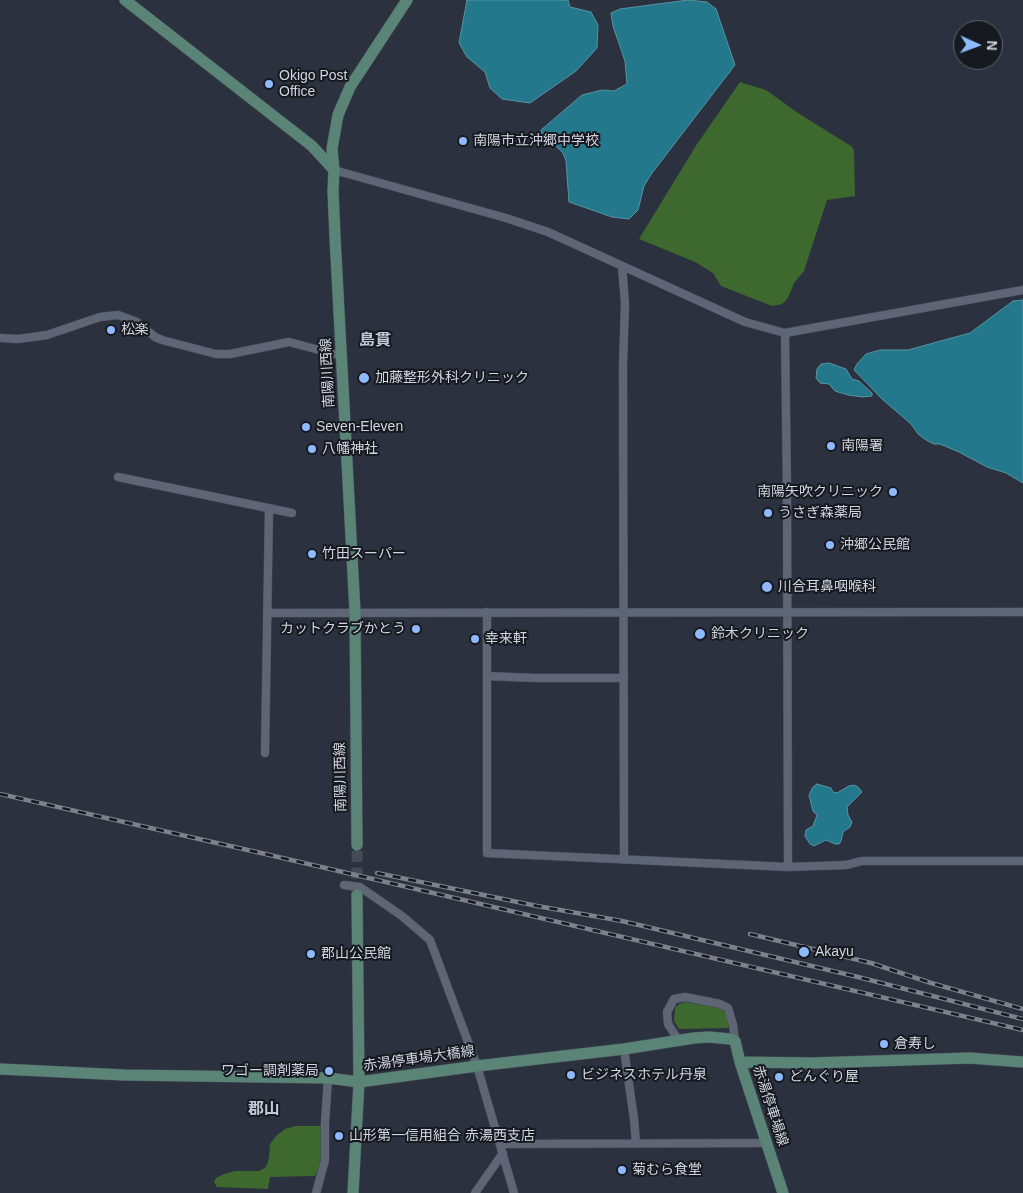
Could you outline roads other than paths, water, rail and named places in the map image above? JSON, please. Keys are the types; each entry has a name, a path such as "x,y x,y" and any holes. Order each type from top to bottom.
{"main road":[{"path":"124,0 312,146 334,170"},
{"name":"南陽川西線","path":"357,845 355,612 332,149 338,115 350,87 408,0"},
{"path":"353,1193 359,1082 357,895"},
{"name":"赤湯停車場大橋線","path":"0,1069 124,1075 328,1078 359,1082 624,1049 708,1036 735,1041"},
{"name":"赤湯停車場線","path":"735,1041 740,1062 783,1193"},
{"path":"740,1062 813,1063 969,1058 1023,1062"}],"street":[{"path":"334,170 506,218 548,232 745,322 785,333 1023,290"},
{"path":"622,266 625,304 623,365 624,860"},
{"path":"0,338 18,338 47,334 100,318 118,315 137,322 162,340 216,354 230,354 289,342 342,356"},
{"path":"785,333 788,866"},
{"path":"118,477 292,513"},
{"path":"265,753 269,509"},
{"path":"487,612 487,853 788,866 846,865 862,861 1023,861"},
{"path":"267,613 1023,612"},
{"path":"487,676 624,678"},
{"path":"344,886 360,887 402,916 430,940 477,1066 514,1193"},
{"path":"679,1041 668,1024 668,1012 674,999 685,997 720,1004 728,1008 735,1041"},
{"path":"624,1049 636,1143"},
{"path":"316,1193 325,1160 328,1078"},
{"path":"501,1144 767,1143"},
{"path":"475,1193 503,1153"}],"water":[{"path":"467,0 568,0 570,7 591,12 598,25 597,48 576,71 530,103 502,99 490,88 485,72 467,57 459,43"},
{"path":"688,0 707,2 716,9 735,65 652,173 644,186 638,210 629,219 612,217 569,202 566,161 563,153 552,142 543,138 541,130 582,95 602,90 614,91 627,84 625,61 613,26 611,13 620,9"},
{"path":"1023,300 1023,483 1006,473 987,467 959,452 926,440 854,370 866,354 880,350 908,350 970,333 1013,301"},
{"path":"829,363 846,369 852,379 859,381 872,393 872,396 848,395 835,391 829,384 820,383 816,378 817,369 821,364"},
{"path":"817,784 831,788 833,792 837,793 854,785 862,792 847,807 848,815 852,822 850,827 843,832 839,844 826,840 814,846 810,844 805,836 806,830 813,826 817,815 813,811 809,795"}],"tunnel":[{"path":"357,845 357,895"}],"railway":[{"path":"0,794 1023,1030"},
{"path":"377,873 537,906 622,921 858,977 1023,1019"},
{"path":"750,934 871,963 931,983 1023,1009"}],"place":[{"name":"Okigo Post Office","path":"269,84"},
{"name":"南陽市立沖郷中学校","path":"463,141"},
{"name":"松楽","path":"111,330"},
{"name":"加藤整形外科クリニック","path":"364,378"},
{"name":"Seven-Eleven","path":"306,427"},
{"name":"南陽署","path":"831,446"},
{"name":"八幡神社","path":"312,449"},
{"name":"南陽矢吹クリニック","path":"893,492"},
{"name":"うさぎ森薬局","path":"768,513"},
{"name":"沖郷公民館","path":"830,545"},
{"name":"竹田スーパー","path":"312,554"},
{"name":"川合耳鼻咽喉科","path":"767,587"},
{"name":"カットクラブかとう","path":"416,629"},
{"name":"鈴木クリニック","path":"700,634"},
{"name":"幸来軒","path":"475,639"},
{"name":"Akayu","path":"804,952"},
{"name":"郡山公民館","path":"311,954"},
{"name":"倉寿し","path":"884,1044"},
{"name":"ワゴー調剤薬局","path":"329,1071"},
{"name":"ビジネスホテル丹泉","path":"571,1075"},
{"name":"どんぐり屋","path":"779,1077"},
{"name":"山形第一信用組合 赤湯西支店","path":"339,1136"},
{"name":"菊むら食堂","path":"622,1170"}],"district":[{"name":"島貫","path":"375,341"},
{"name":"郡山","path":"264,1110"}]}
